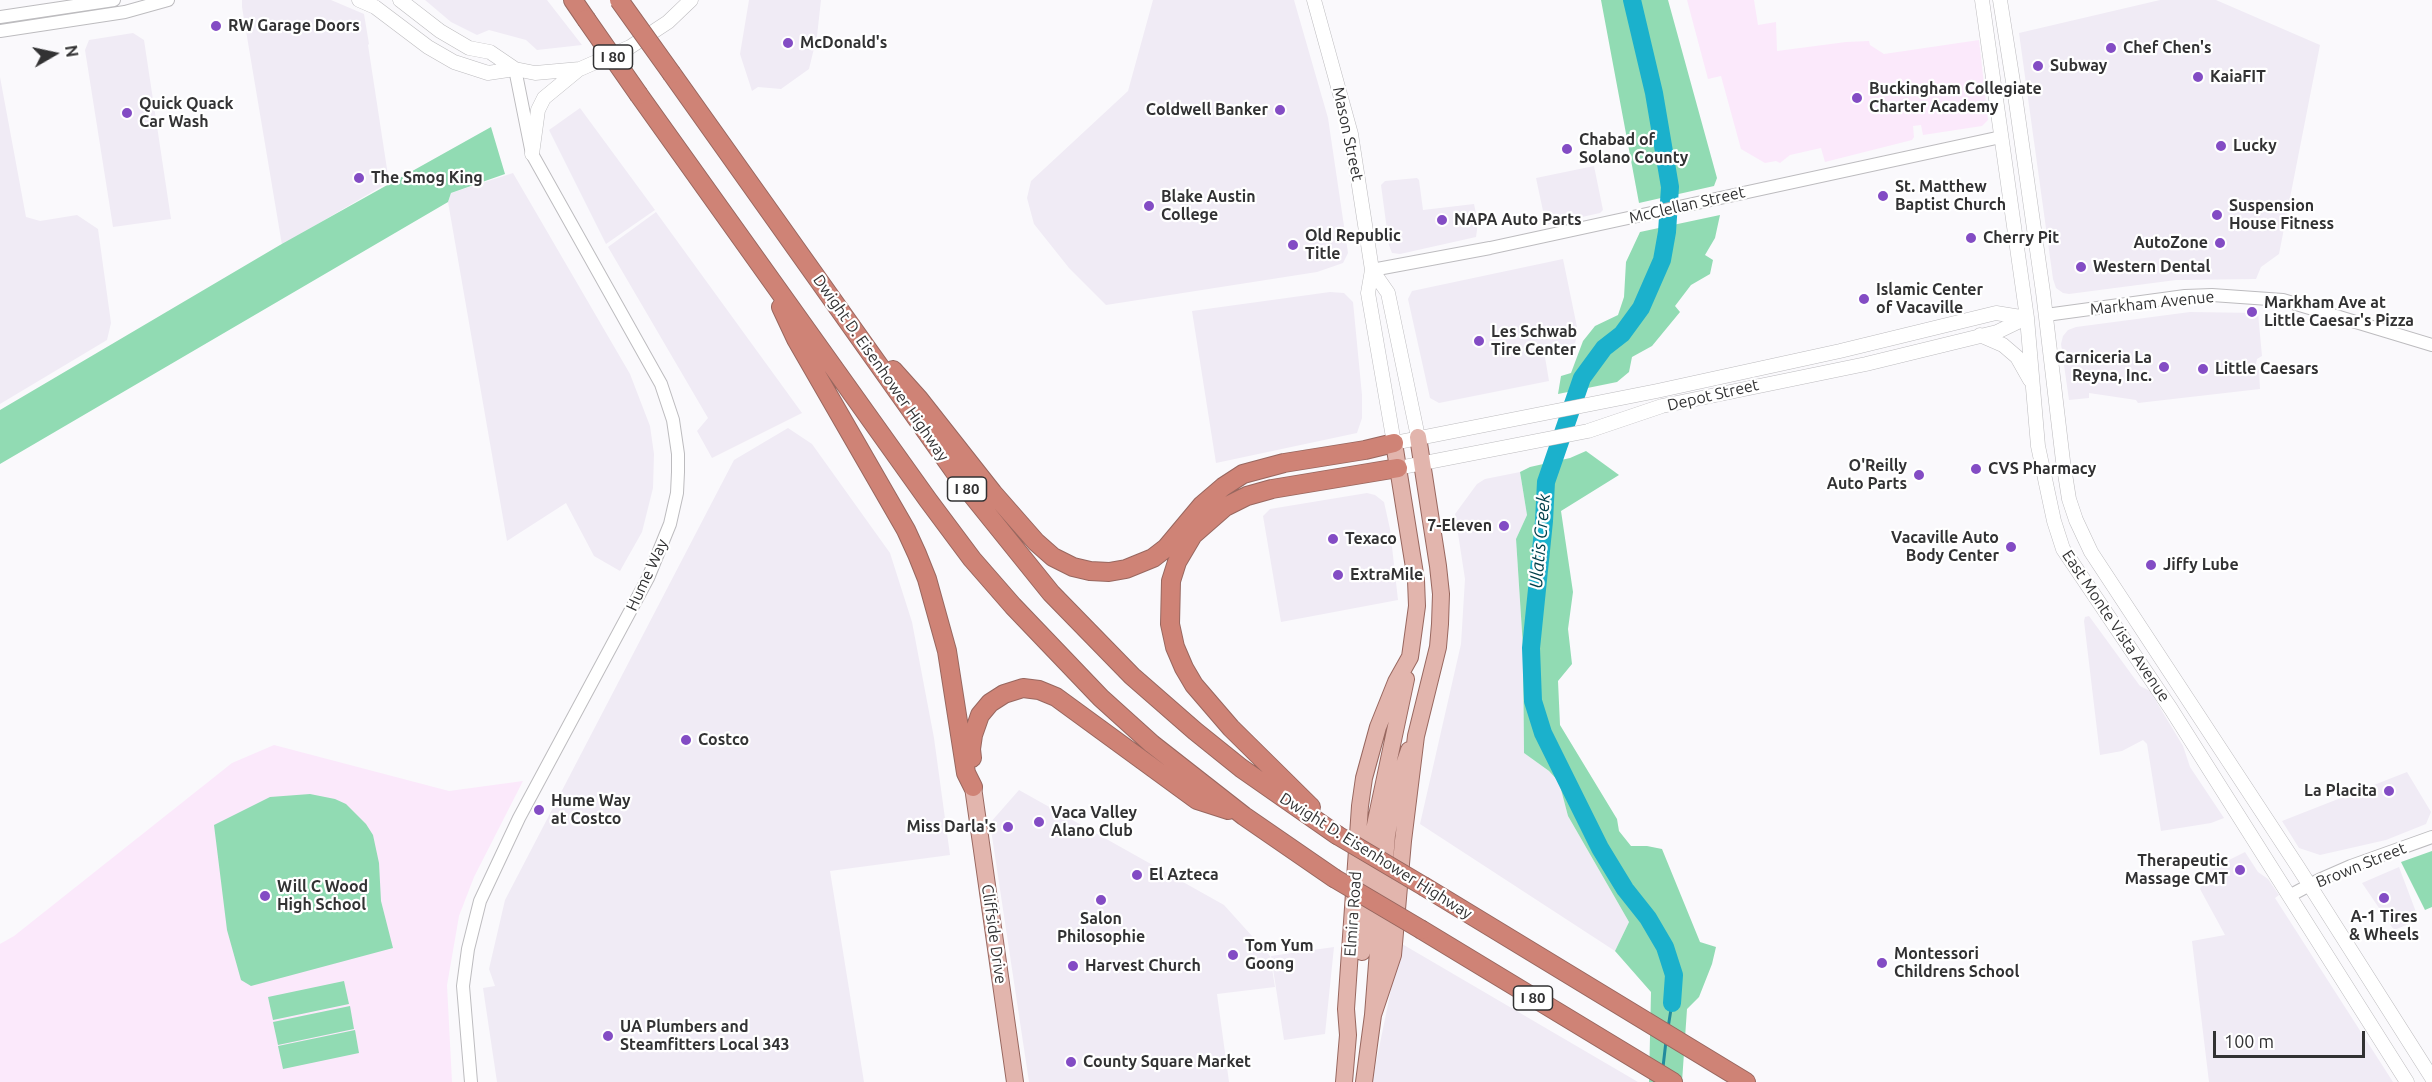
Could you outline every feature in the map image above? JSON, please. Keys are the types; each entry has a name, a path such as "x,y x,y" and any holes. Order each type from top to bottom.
{"highway":[{"name":"I 80","path":"573,0 950,529 1012,606 1101,698 1161,751 1244,816 1334,878 1673,1082"},
{"name":"Dwight D. Eisenhower Highway","path":"619,0 964,485 1024,562 1132,676 1241,768 1337,835 1746,1082"},
{"path":"766,272 796,339 918,554 947,651 966,773 973,787"},
{"path":"841,313 919,399 993,494 1036,542 1053,557 1073,567 1109,572 1126,569 1153,558 1172,542 1202,505 1243,474 1284,463 1394,443"},
{"path":"1337,835 1231,728 1194,685 1175,647 1170,624 1171,582 1177,562 1193,535 1225,507 1247,496 1272,489 1398,468"},
{"path":"973,787 974,771 970,749 980,715 990,703 1004,694 1023,688 1040,690 1056,697 1197,800 1244,816"}],"main road":[{"path":"359,0 375,7 428,47 454,62 488,73 515,69 535,73 580,69"},
{"path":"400,0 440,31 469,48 490,52 515,69"},
{"path":"532,154 538,110 544,98 580,69 630,47 668,22 691,0"},
{"name":"Mason Street","path":"1314,0 1351,134 1372,270 1368,293 1394,443"},
{"name":"East Monte Vista Avenue","path":"1982,0 2027,318 2038,446 2053,519 2063,549 2171,709 2291,895 2407,1082"},
{"path":"1988,0 1991,1 1998,38 2006,48"},
{"name":"East Monte Vista Avenue","path":"2000,0 2021,132 2069,499 2083,535 2091,552 2432,1078"},
{"path":"1993,75 2005,89 2012,126 2021,132"},
{"name":"Mason Street","path":"1372,270 1388,292 1418,437"},
{"name":"Depot Street","path":"1394,443 1608,401 1840,351 1996,313 2027,318"},
{"name":"Depot Street","path":"1398,468 1552,440 1588,431 1662,406 1866,364 1997,332 2027,318 2046,315"},
{"path":"1980,335 2003,345 2017,357 2033,384"},
{"name":"Elmira Road","path":"1364,1082 1373,1016 1387,835 1395,791 1404,759 1416,736 1438,647 1441,594 1418,437"},
{"name":"Elmira Road","path":"1344,1082 1348,1035 1358,998 1374,830 1410,657 1418,606 1416,580 1394,443"},
{"name":"Cliffside Drive","path":"973,787 1015,1082"}],"street":[{"path":"0,17 114,0"},
{"path":"0,31 124,12 168,0"},
{"name":"Hume Way","path":"471,1082 463,986 468,949 480,901 523,811 648,578 670,524 677,482 677,437 662,384 532,154 515,69"},
{"name":"McClellan Street","path":"1372,270 1490,248 2001,137"},
{"name":"Markham Avenue","path":"2046,315 2185,296 2212,295 2283,300 2432,345"},
{"name":"Brown Street","path":"2291,895 2351,866 2432,837"}],"shaded area":[{"path":"242,0 331,0 364,14 369,44 389,182 282,245 242,7"},
{"path":"425,0 547,0 582,45 537,50 526,40 489,30 477,35 451,22"},
{"path":"749,0 821,0 817,36 809,69 781,89 758,87 752,91 740,54"},
{"path":"1153,0 1294,0 1328,118 1348,253 1343,263 1317,272 1106,305 1069,268 1034,224 1027,198 1031,181 1128,91"},
{"name":"Buckingham Collegiate Charter Academy","path":"1687,0 1754,0 1758,25 1776,22 1777,51 1869,41 1870,45 1884,54 1979,40 1988,120 1982,126 1923,135 1921,125 1913,126 1912,140 1825,162 1821,148 1790,155 1780,163 1776,161 1765,163 1741,149 1721,76 1708,79"},
{"path":"2160,0 2216,0 2320,45 2279,254 2261,267 2256,279 2176,280 2063,293 2056,288 2053,279 2019,33"},
{"path":"133,33 144,40 171,219 113,227 85,50 89,40"},
{"path":"0,77 26,217 40,221 77,215 98,229 111,323 107,340 0,404"},
{"path":"580,108 655,210 606,244 549,130"},
{"path":"1594,166 1603,210 1600,213 1546,225 1536,178"},
{"path":"513,173 630,374 650,426 654,454 653,488 642,532 620,571 594,556 566,503 507,541 448,202 451,193"},
{"path":"1417,178 1423,210 1474,204 1478,223 1476,237 1400,254 1392,253 1381,185 1385,181"},
{"path":"656,212 802,413 712,458 697,431 708,418 608,247"},
{"path":"1563,259 1578,332 1575,343 1565,351 1545,357 1549,381 1439,403 1430,398 1408,299 1412,291"},
{"path":"1330,292 1344,293 1353,302 1362,395 1362,418 1357,433 1216,463 1192,311"},
{"path":"2190,312 2258,313 2262,356 2257,359 2256,364 2259,370 2260,389 2138,403 2136,400 2089,393 2089,398 2069,400 2061,344 2068,330 2076,327"},
{"path":"788,428 812,444 890,553 912,622 934,738 950,855 830,871 864,1082 497,1082 483,988 495,986 489,969 505,900 734,460"},
{"path":"1520,472 1527,515 1516,539 1523,647 1524,753 1549,771 1559,782 1568,816 1629,922 1615,951 1420,824 1461,644 1465,579 1455,514 1477,484 1485,479"},
{"path":"1367,493 1375,495 1384,502 1390,529 1398,600 1281,622 1263,516 1270,509"},
{"path":"2089,616 2140,686 2150,691 2183,746 2190,767 2224,818 2211,823 2161,831 2147,744 2143,740 2122,751 2100,755 2084,621 2085,617"},
{"name":"Will C Wood High School","path":"274,745 449,791 523,781 474,877 459,916 447,985 452,1082 0,1082 0,944 14,936 232,763"},
{"path":"2407,772 2431,812 2426,824 2386,840 2320,855 2299,848 2282,821"},
{"path":"1019,790 1224,905 1270,956 1275,987 1217,994 1229,1082 1029,1082 990,823"},
{"path":"2245,852 2258,872 2268,879 2279,895 2275,898 2393,1082 2209,1082 2192,941 2225,935 2200,889 2205,872"},
{"path":"2399,867 2419,920 2394,930 2362,883"},
{"path":"1397,941 1638,1082 1372,1082 1393,980"},
{"path":"1334,947 1325,1034 1284,1040 1271,956"}],"green space":[{"path":"1601,0 1668,0 1717,178 1714,186 1639,203"},
{"path":"491,127 505,174 451,193 448,202 0,464 0,410 280,245"},
{"path":"1720,215 1715,238 1705,255 1713,260 1710,274 1691,285 1675,306 1680,312 1652,346 1632,357 1629,372 1617,382 1558,394 1561,376 1571,373 1583,341 1595,326 1618,315 1624,297 1626,262 1640,232"},
{"path":"1586,451 1619,475 1561,511 1573,592 1568,629 1572,664 1558,681 1560,725 1617,819 1619,831 1631,846 1662,849 1700,942 1716,947 1699,997 1687,1009 1682,1082 1649,1082 1651,992 1615,951 1629,922 1568,816 1559,782 1549,771 1524,753 1523,647 1516,539 1527,515 1520,472 1530,467 1570,458"},
{"path":"310,794 335,799 346,804 366,824 373,835 379,863 381,901 393,948 251,986 241,980 227,930 214,825 270,797"},
{"path":"2432,851 2432,907 2425,910 2401,862"},
{"path":"344,981 349,1004 273,1020 268,997"},
{"path":"350,1006 354,1029 278,1045 273,1022"},
{"path":"355,1030 359,1053 283,1069 278,1046"}],"waterway":[{"name":"Ulatis Creek","path":"1632,0 1654,93 1670,187 1667,232 1662,260 1641,308 1622,334 1604,348 1582,378 1546,482 1531,648 1533,701 1543,733 1600,848 1665,947 1674,975 1672,1003"},
{"name":"Ulatis Creek","path":"1668,1028 1672,1003"},
{"name":"Ulatis Creek","path":"1663,1067 1666,1041"}],"place":[{"name":"RW Garage Doors","path":"216,26"},
{"name":"McDonald's","path":"788,43"},
{"name":"Chef Chen's","path":"2111,48"},
{"name":"Subway","path":"2038,66"},
{"name":"KaiaFIT","path":"2198,77"},
{"name":"Buckingham Collegiate Charter Academy","path":"1857,98"},
{"name":"Coldwell Banker","path":"1280,110"},
{"name":"Quick Quack Car Wash","path":"127,113"},
{"name":"Lucky","path":"2221,146"},
{"name":"Chabad of Solano County","path":"1567,149"},
{"name":"The Smog King","path":"359,178"},
{"name":"St. Matthew Baptist Church","path":"1883,196"},
{"name":"Blake Austin College","path":"1149,206"},
{"name":"Suspension House Fitness","path":"2217,215"},
{"name":"NAPA Auto Parts","path":"1442,220"},
{"name":"Cherry Pit","path":"1971,238"},
{"name":"AutoZone","path":"2220,243"},
{"name":"Old Republic Title","path":"1293,245"},
{"name":"Western Dental","path":"2081,267"},
{"name":"Islamic Center of Vacaville","path":"1864,299"},
{"name":"Markham Ave at Little Caesar's Pizza","path":"2252,312"},
{"name":"Les Schwab Tire Center","path":"1479,341"},
{"name":"Carniceria La Reyna, Inc.","path":"2164,367"},
{"name":"Little Caesars","path":"2203,369"},
{"name":"CVS Pharmacy","path":"1976,469"},
{"name":"O'Reilly Auto Parts","path":"1919,475"},
{"name":"7-Eleven","path":"1504,526"},
{"name":"Texaco","path":"1333,539"},
{"name":"Vacaville Auto Body Center","path":"2011,547"},
{"name":"Jiffy Lube","path":"2151,565"},
{"name":"ExtraMile","path":"1338,575"},
{"name":"Costco","path":"686,740"},
{"name":"La Placita","path":"2389,791"},
{"name":"Hume Way at Costco","path":"539,810"},
{"name":"Vaca Valley Alano Club","path":"1039,822"},
{"name":"Miss Darla's","path":"1008,827"},
{"name":"Therapeutic Massage CMT","path":"2240,870"},
{"name":"El Azteca","path":"1137,875"},
{"name":"Will C Wood High School","path":"265,896"},
{"name":"A-1 Tires & Wheels","path":"2384,898"},
{"name":"Salon Philosophie","path":"1101,900"},
{"name":"Tom Yum Goong","path":"1233,955"},
{"name":"Montessori Childrens School","path":"1882,963"},
{"name":"Harvest Church","path":"1073,966"},
{"name":"UA Plumbers and Steamfitters Local 343","path":"608,1036"},
{"name":"County Square Market","path":"1071,1062"}]}
